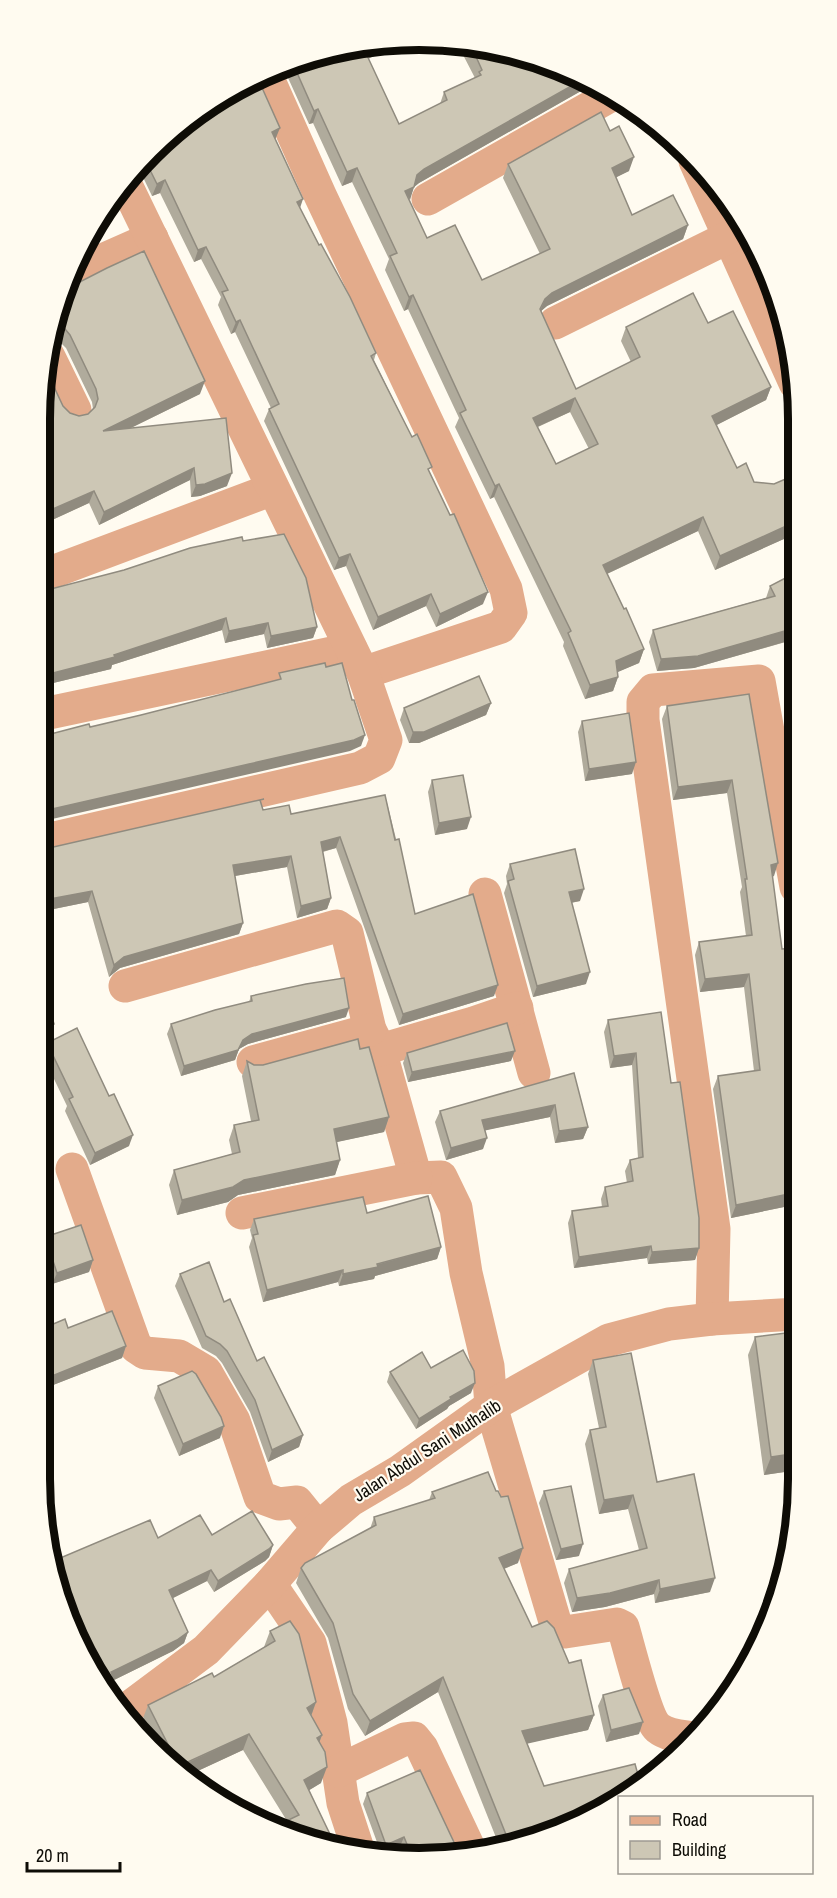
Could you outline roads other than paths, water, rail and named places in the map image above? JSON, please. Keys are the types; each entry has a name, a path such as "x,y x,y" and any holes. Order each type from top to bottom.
{"street":[{"path":"50,713 357,661 501,627 511,613 506,589 325,206 269,81"},
{"path":"428,199 603,99"},
{"path":"50,839 360,768 379,758 386,740 357,661 129,191"},
{"path":"709,191 781,352"},
{"path":"555,323 729,237"},
{"path":"82,269 152,238"},
{"path":"54,366 75,410"},
{"path":"50,573 273,489"},
{"path":"712,1319 714,1229 643,720 643,702 653,690 759,681 788,842"},
{"path":"485,894 534,1073"},
{"path":"125,986 337,926 347,933 375,1040 416,1178"},
{"path":"253,1062 375,1040 517,1008"},
{"path":"72,1168 136,1347 145,1353 179,1356 206,1372 234,1421 260,1497 279,1504 297,1502 318,1528"},
{"path":"242,1213 416,1178 441,1177 456,1208 466,1273 488,1366 491,1406 556,1625 565,1632 617,1624 623,1627 649,1713 657,1727 671,1734 683,1736"},
{"name":"Jalan Abdul Sani Muthalib","path":"129,1708 206,1650 270,1584 318,1528 351,1500 400,1471 491,1406 609,1340 669,1324 788,1315"},
{"path":"270,1584 310,1643 331,1723 343,1803 356,1843"},
{"path":"338,1771 405,1739 414,1738 422,1748 468,1845"}]}
